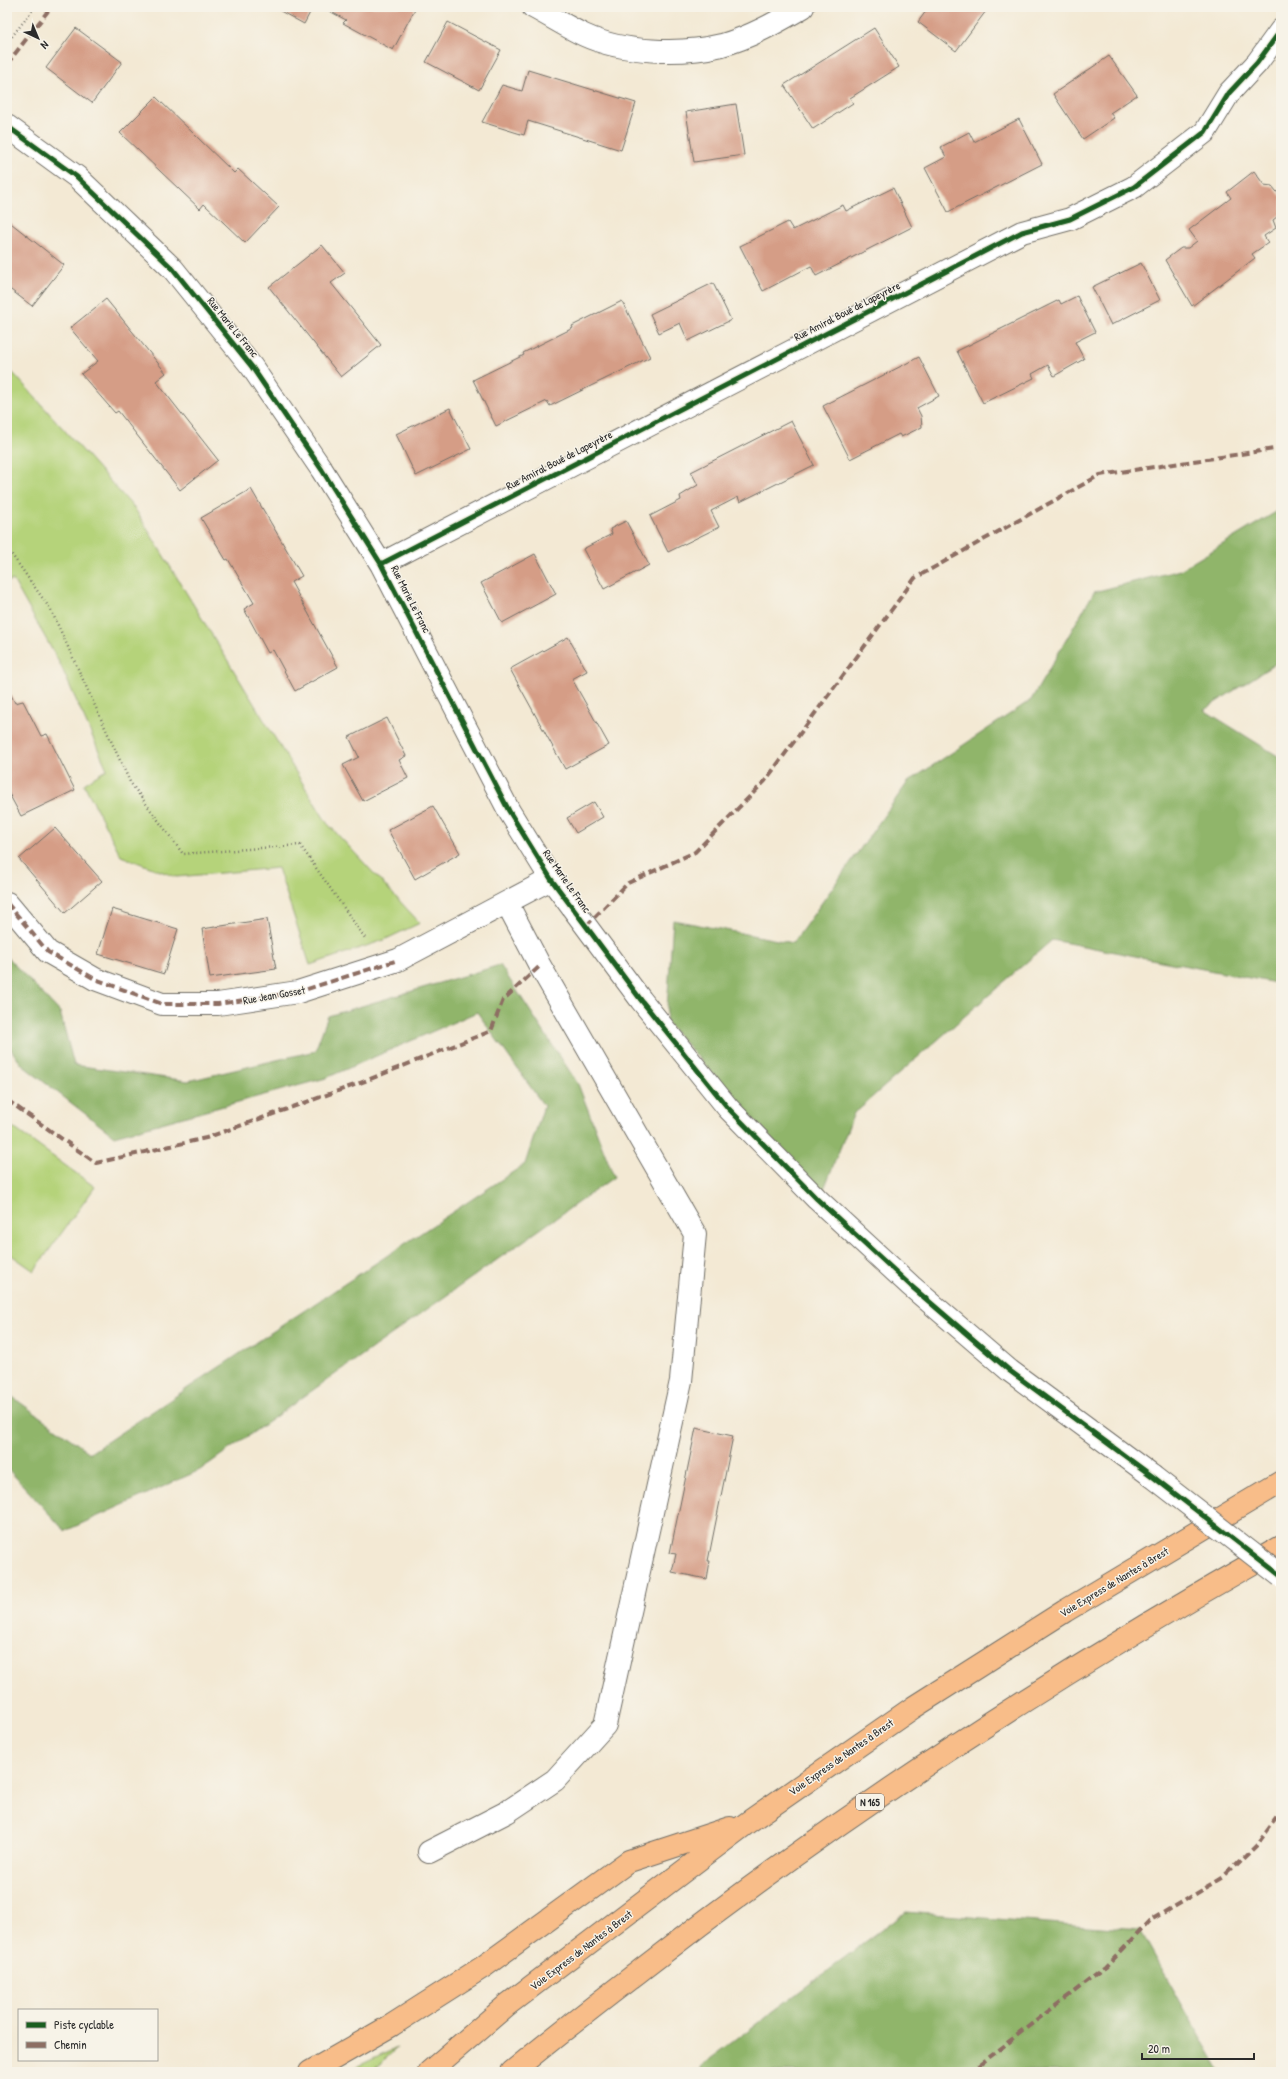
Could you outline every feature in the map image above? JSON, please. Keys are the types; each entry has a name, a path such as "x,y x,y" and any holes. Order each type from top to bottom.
{"highway":[{"name":"Voie Express de Nantes à Brest","path":"429,2072 507,2005 747,1823 914,1707 1071,1607 1281,1482"},
{"name":"N 165","path":"512,2072 544,2045 722,1907 869,1802 1026,1700 1213,1585 1281,1546"},
{"path":"310,2072 392,2025 483,1967 629,1861 747,1823"}],"street":[{"path":"533,7 585,35 608,43 639,49 680,51 722,45 751,35 803,7"},
{"name":"Rue Amiral Boué de Lapeyrère","path":"381,564 1022,232 1070,219 1134,187 1204,132 1230,93 1257,63 1281,30"},
{"name":"Rue Marie Le Franc","path":"7,126 77,176 173,269 252,367 322,470 381,564 509,811 551,879 642,1000 728,1108 817,1199 911,1286 1010,1371 1152,1476 1281,1576"},
{"name":"Rue Jean Gosset","path":"7,903 48,952 95,979 162,1004 218,1004 298,992 398,960 551,879"},
{"path":"429,1852 507,1812 555,1780 605,1725 680,1382 695,1234 540,966 506,903"}],"path":[{"path":"7,43 35,7"},
{"path":"7,548 51,610 130,782 183,854 300,844 383,965"}],"green space":[{"path":"7,368 15,375 135,509 327,823 420,923 384,940 310,965 278,868 176,877 121,856 84,784 107,769 60,664 13,580 7,582"},
{"path":"1281,509 1281,660 1204,710 1281,758 1281,984 1052,940 854,1113 822,1194 666,1022 673,920 793,943 908,782 1031,700 1094,592 1180,570"},
{"path":"7,957 60,1012 74,1065 188,1081 315,1051 328,1016 500,965 578,1084 614,1177 200,1470 65,1531 7,1468 7,1393 90,1453 525,1164 544,1106 477,1012 326,1078 114,1136 22,1065 7,1044"},
{"path":"7,1123 95,1187 34,1271 7,1252"},
{"path":"905,1912 1140,1930 1220,2072 700,2072 702,2065"},
{"path":"397,2048 371,2072 345,2072"}],"building":[{"path":"273,7 313,7 304,24"},
{"path":"322,7 416,7 393,50 343,23 346,20"},
{"path":"929,7 989,7 956,51 918,22"},
{"path":"448,22 501,50 479,90 426,62"},
{"path":"76,28 122,62 92,103 46,68"},
{"path":"874,28 899,67 850,98 853,103 813,129 784,85"},
{"path":"1109,56 1137,95 1110,113 1114,118 1083,139 1053,94"},
{"path":"528,70 636,103 621,150 528,121 524,135 482,122 502,85 522,91"},
{"path":"156,97 234,173 238,169 279,207 245,243 204,204 200,209 120,133"},
{"path":"736,104 744,155 694,162 686,112"},
{"path":"1019,119 1042,164 948,212 925,168 946,157 941,147 969,132 974,142"},
{"path":"1254,171 1264,185 1272,186 1281,197 1281,214 1273,220 1276,228 1264,236 1268,243 1252,254 1255,258 1192,306 1165,260 1181,248 1188,248 1197,241 1189,230 1231,198 1227,192"},
{"path":"893,188 912,227 816,276 811,266 763,291 740,246 788,222 793,230 843,205 846,211"},
{"path":"7,220 64,265 32,306 7,287"},
{"path":"322,245 345,273 331,283 381,345 341,377 269,287"},
{"path":"1141,263 1160,300 1111,325 1092,287"},
{"path":"713,283 731,320 688,341 680,323 659,333 650,314"},
{"path":"1077,296 1095,332 1075,342 1084,359 1054,376 1048,365 1032,374 1034,378 983,403 957,351 1059,300 1061,304"},
{"path":"106,299 166,373 156,381 218,460 180,490 118,411 115,413 81,374 98,361 70,328"},
{"path":"622,301 650,357 550,406 547,401 496,426 473,380 524,355 523,353 573,328 572,326"},
{"path":"919,357 939,396 917,408 921,416 922,427 901,437 899,434 850,459 823,406"},
{"path":"450,408 471,449 416,476 396,434"},
{"path":"791,421 814,465 740,502 738,497 711,511 719,527 668,552 650,516 681,500 680,496 698,485 691,472"},
{"path":"251,489 302,576 291,582 338,667 295,691 273,650 268,653 244,609 254,603 228,559 226,560 201,518"},
{"path":"626,521 649,565 604,589 583,549 612,534 610,529"},
{"path":"535,554 556,594 502,623 481,583"},
{"path":"568,637 587,671 572,679 609,745 565,769 510,669"},
{"path":"7,687 15,703 23,701 41,736 47,734 75,790 21,816 7,790"},
{"path":"387,718 406,756 399,760 408,778 363,801 343,765 359,757 349,737"},
{"path":"594,802 603,817 576,833 567,818"},
{"path":"433,806 460,853 415,879 388,830"},
{"path":"55,828 102,881 65,913 19,859"},
{"path":"112,909 178,929 164,974 98,954"},
{"path":"267,919 276,969 210,978 202,929"},
{"path":"696,1428 733,1436 708,1561 710,1561 707,1579 672,1572 676,1554 670,1553"}],"marked path":[{"path":"7,64 51,7"},
{"path":"586,926 628,883 695,852 765,781 915,578 1100,475 1281,448"},
{"path":"7,903 48,952 95,979 162,1004 218,1004 298,992 398,960"},
{"path":"7,1100 96,1163 206,1138 360,1083 491,1031 503,1000 540,966"},
{"path":"969,2072 1105,1968 1151,1920 1223,1877 1256,1845 1281,1811"}],"cycle path":[{"path":"381,564 1022,232 1070,219 1134,187 1205,132 1229,93 1257,63 1281,30"},
{"path":"7,126 77,177 173,269 252,367 322,470 381,564 509,811 551,879 641,1000 728,1108 817,1199 911,1286 1010,1371 1152,1476 1281,1576"}]}
